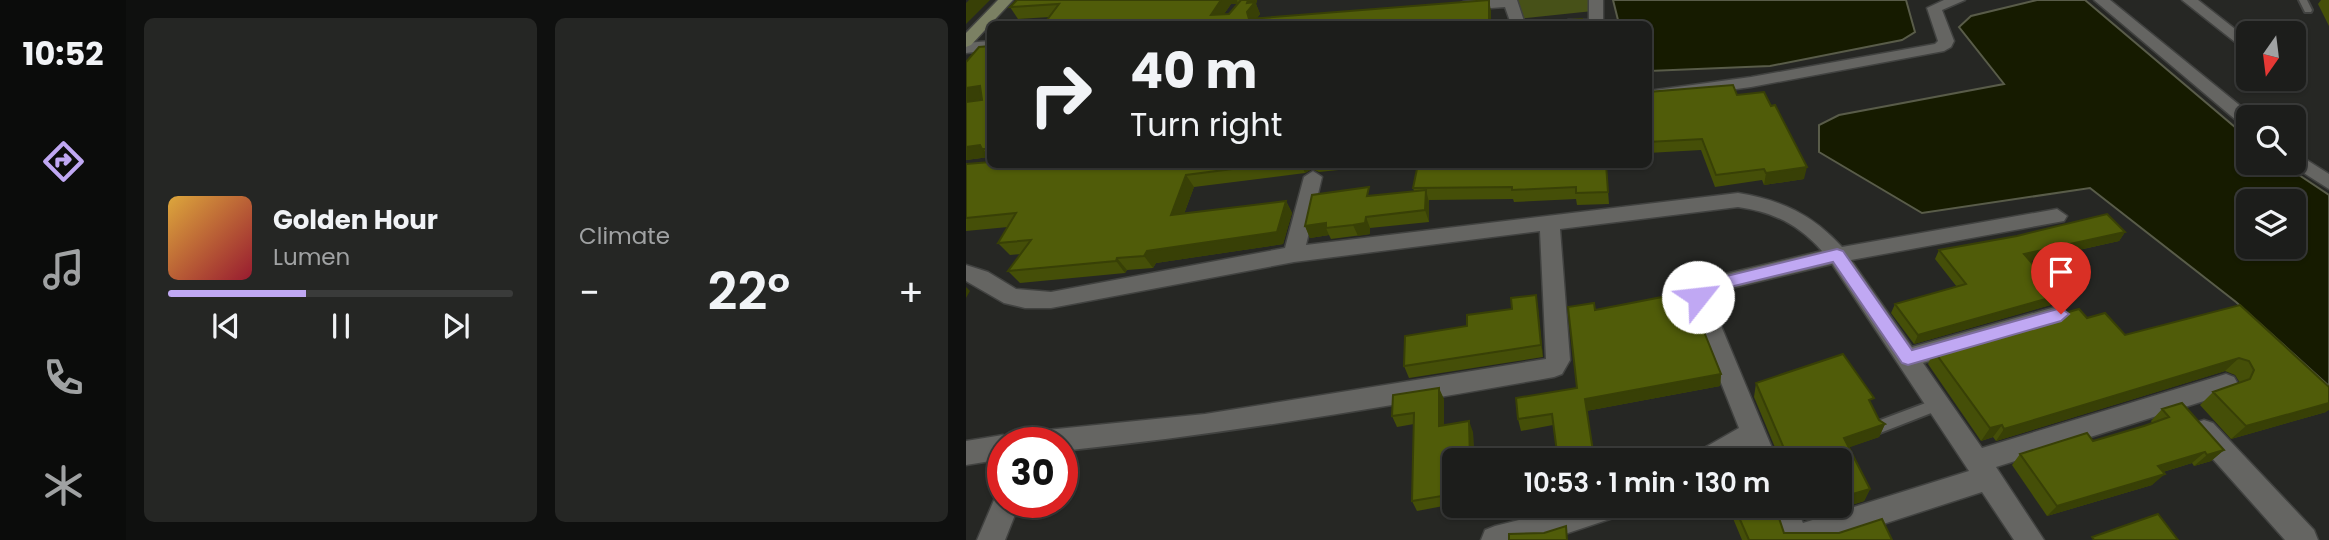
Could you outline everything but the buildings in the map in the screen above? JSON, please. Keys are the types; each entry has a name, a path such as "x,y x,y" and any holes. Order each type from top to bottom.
{"street":[{"path":"1595,21 1596,0"},
{"path":"1652,95 1751,82 1939,48 1946,44 1946,41 1934,8 1958,0"},
{"path":"2101,0 2236,111"},
{"path":"2189,0 2236,38"},
{"path":"1446,8 1510,1 1517,21"},
{"path":"988,21 1008,2"},
{"path":"966,42 987,22"},
{"path":"966,48 987,46"},
{"path":"2306,167 2329,183"},
{"path":"1294,254 1313,177"},
{"path":"966,273 989,281 1002,293 1027,300 1051,300 1294,254 1738,200 1786,210 1810,224 1837,255 2030,540"},
{"path":"1759,448 1698,297 1699,291 1704,287 1837,255 2057,216"},
{"path":"1078,437 1279,414 1554,367 1558,360 1550,223"},
{"path":"1908,358 2061,314"},
{"path":"1787,518 1796,540 1982,469 2175,399 2226,384"},
{"path":"2175,399 2304,540"},
{"path":"1727,448 1753,433"},
{"path":"966,453 987,450"},
{"path":"991,540 1000,518"},
{"path":"1495,540 1580,518"}],"lane":[{"path":"2303,0 2308,10"},
{"path":"1880,427 1939,404"}],"green space":[{"path":"1516,0 1592,0 1593,11 1518,19"}],"shaded area":[{"path":"1613,0 1906,0 1915,32 1902,40 1770,66 1652,71 1652,21 1618,21"},
{"path":"2037,0 2085,0 2236,128 2236,175 2299,175 2329,195 2329,386 2236,302 2090,188 1922,213 1819,152 1819,125 1839,115 2004,84 1959,27 1971,16"}],"route":[{"path":"1698,297 1699,291 1704,287 1837,255 1908,358 2061,314"}]}
